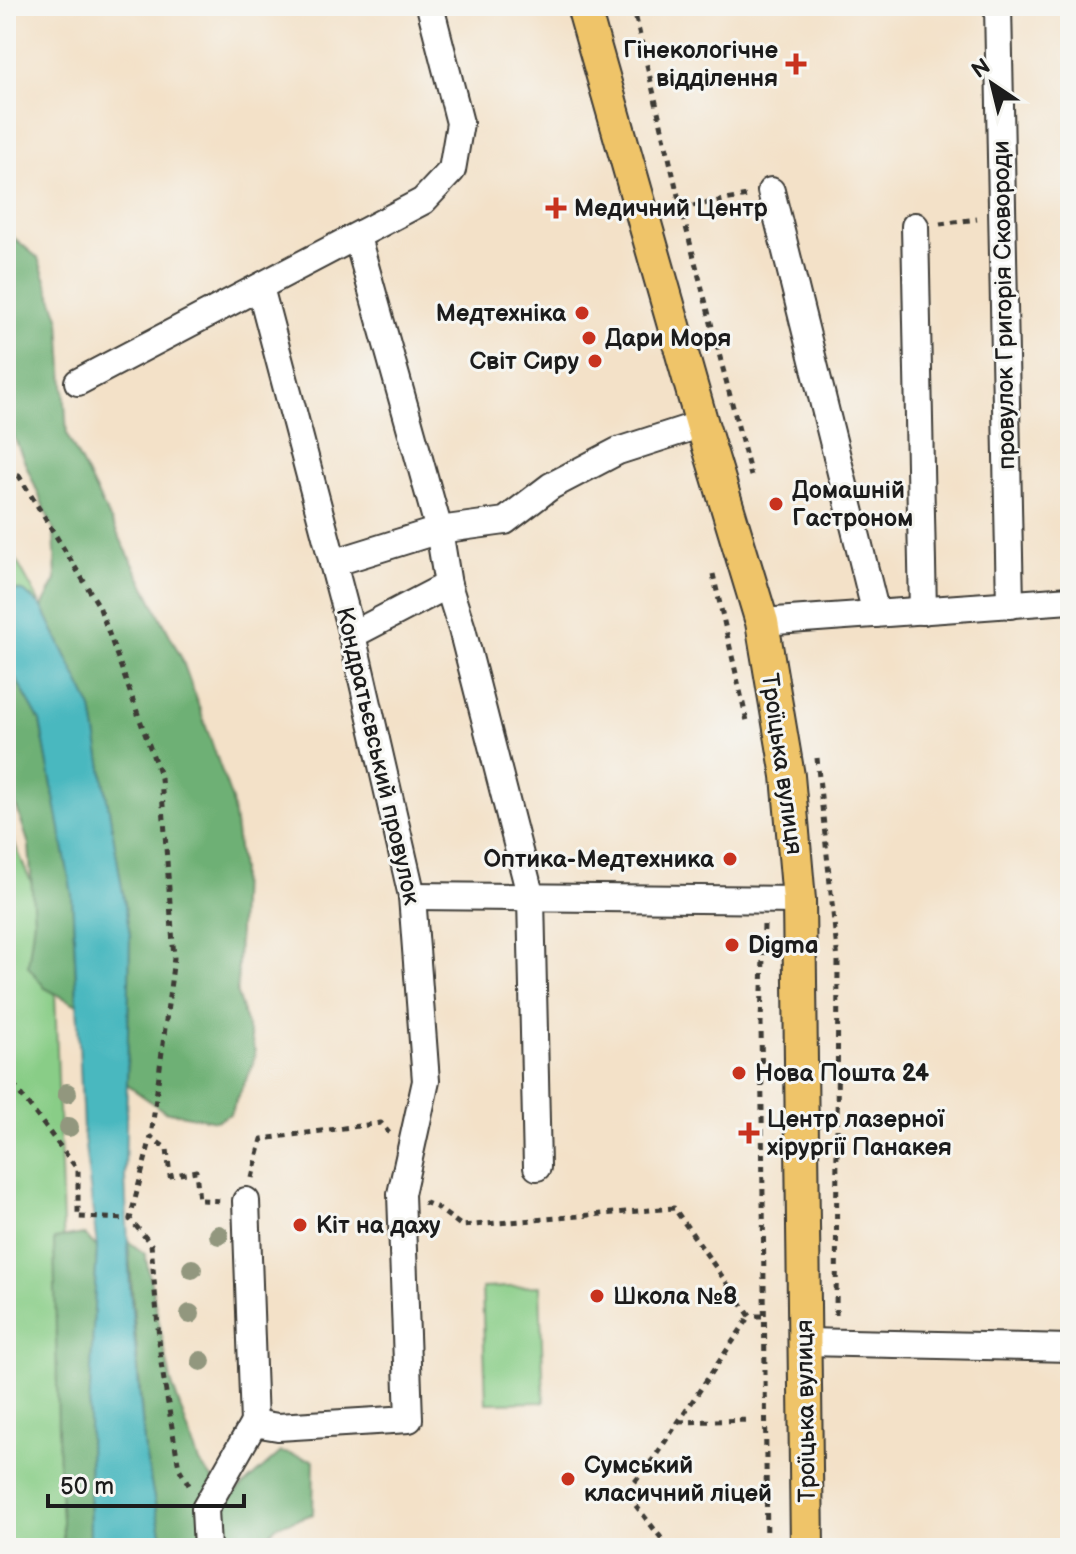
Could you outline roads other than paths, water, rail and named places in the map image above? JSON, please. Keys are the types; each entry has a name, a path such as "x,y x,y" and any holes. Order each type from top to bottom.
{"main road":[{"name":"Троїцька вулиця","path":"583,6 762,622 788,776 799,900 807,1548"}],"street":[{"path":"78,382 423,201 452,170 460,123 430,6"},
{"name":"провулок Григорія Сковороди","path":"998,6 1010,605"},
{"path":"771,191 876,614"},
{"path":"915,226 923,611"},
{"path":"357,237 439,530 448,585 531,898 537,1167"},
{"name":"Кондратьєвський провулок","path":"254,1423 278,1427 409,1419 401,1194 426,1081 412,896 352,635 260,287"},
{"path":"333,563 439,530 505,521 551,486 618,451 702,424"},
{"path":"352,635 448,585"},
{"path":"762,622 1070,600"},
{"path":"412,896 799,900"},
{"path":"207,1548 205,1509 254,1423 246,1201"},
{"path":"806,1342 1070,1348"}],"water":[{"path":"6,590 25,592 42,607 92,709 130,935 125,1177 130,1289 145,1453 164,1548 90,1548 89,1412 97,1247 83,1129 72,894 40,721 6,661"}],"place":[{"name":"Гінекологічне відділення","path":"796,64"},
{"name":"Медичний Центр","path":"556,208"},
{"name":"Медтехніка","path":"582,313"},
{"name":"Дари Моря","path":"589,338"},
{"name":"Світ Сиру","path":"595,361"},
{"name":"Домашній Гастроном","path":"776,504"},
{"name":"Оптика-Медтехника","path":"730,859"},
{"name":"Digma","path":"732,945"},
{"name":"Нова Пошта 24","path":"739,1073"},
{"name":"Центр лазерної хірургії Панакея","path":"749,1133"},
{"name":"Кіт на даху","path":"300,1225"},
{"name":"Школа №8","path":"597,1296"},
{"name":"Сумський класичний ліцей","path":"568,1479"}]}
